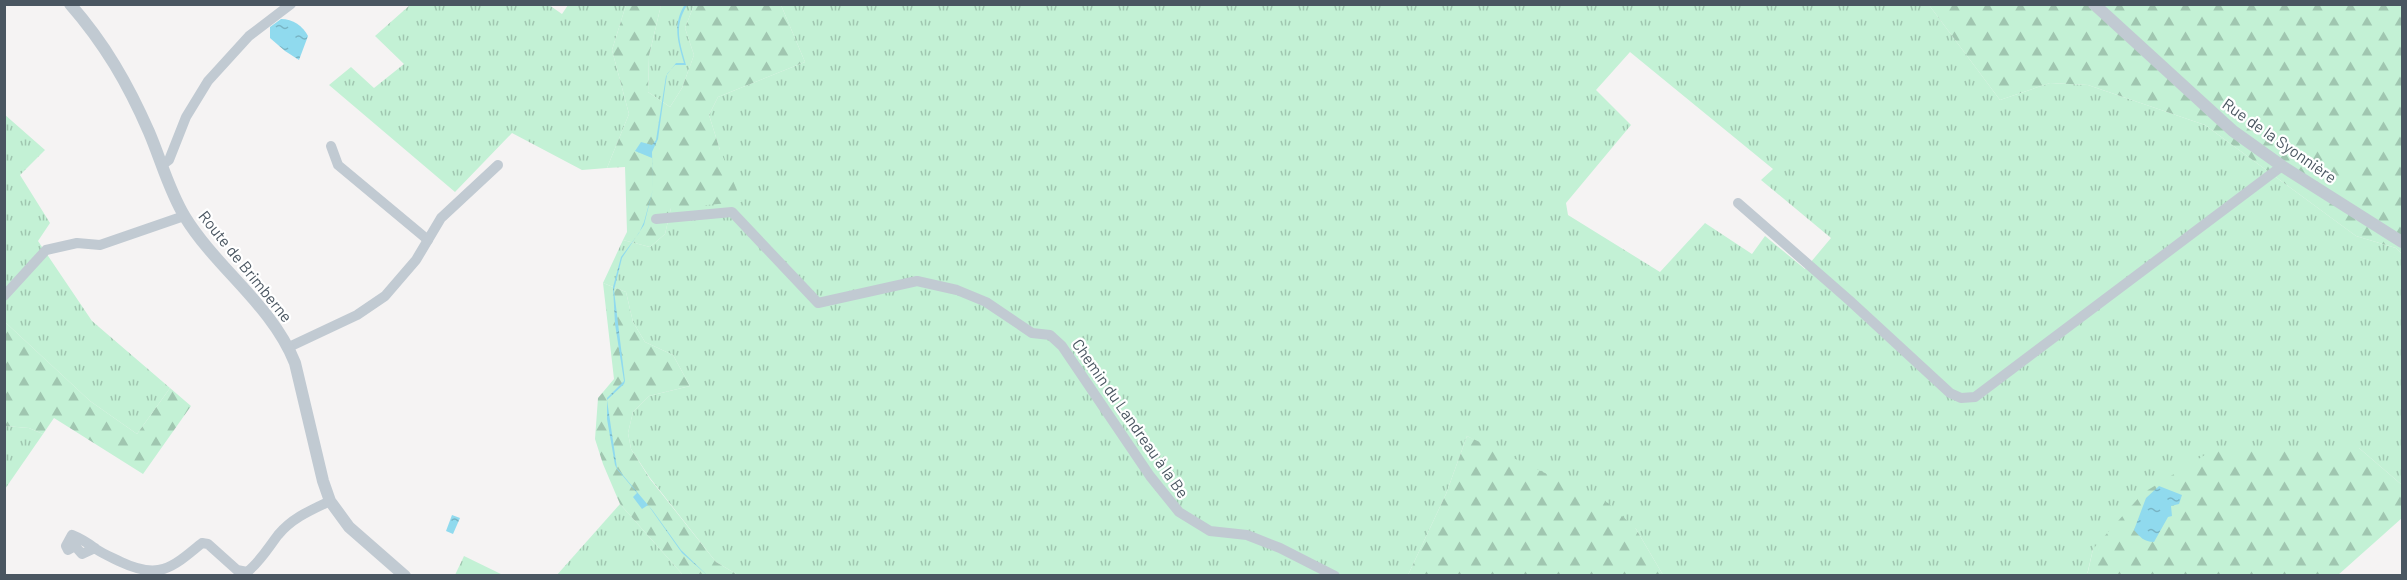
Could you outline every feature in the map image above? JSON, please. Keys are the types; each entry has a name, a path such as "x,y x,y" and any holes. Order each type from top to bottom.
{"street":[{"name":"Route de Brimberne","path":"70,4 95,33 120,72 184,216 199,238 277,328 289,347 330,501 349,527 405,576"},
{"path":"162,165 169,160 186,117 208,81 249,36 291,4"},
{"name":"Rue de la Syonnière","path":"2094,4 2233,131 2282,166 2403,242"},
{"path":"331,146 338,165 428,240"},
{"path":"289,347 357,315 385,296 416,260 441,218 498,165"},
{"path":"1738,203 1849,300 1950,393 1961,398 1975,397 2282,166"},
{"name":"Chemin du Landreau à la Be","path":"656,219 732,212 818,303 917,281 957,290 986,302 1032,333 1050,335 1062,346 1150,476 1179,512 1210,531 1247,535 1280,548 1335,576"},
{"path":"4,296 46,250 77,243 100,245 184,216"},
{"path":"95,548 139,571 162,571 177,564 202,543 208,544 237,570 247,572 255,566 280,533 301,514 330,501"}],"green space":[{"path":"410,5 549,5 562,14 568,5 626,5 612,50 629,114 607,168 582,170 512,133 455,192 329,85 351,67 374,88 404,64 375,36"},
{"path":"626,5 661,5 649,56 648,92 670,107 682,88 694,55 685,28 694,5 781,5 805,62 718,97 709,115 720,150 742,202 671,208 665,234 650,247 623,240 627,232 625,167 607,168 629,114 612,50"},
{"path":"661,5 694,5 685,28 694,55 682,88 670,107 648,92 649,56"},
{"path":"781,5 1929,5 2000,100 2050,83 2088,85 2205,125 2356,236 2396,248 2402,254 2402,485 2359,448 2093,549 2087,575 1663,575 1636,529 1467,436 1446,494 1408,575 738,575 716,562 650,478 631,449 628,433 633,412 649,396 690,386 673,355 645,342 633,322 626,292 603,283 623,240 650,247 665,234 671,208 720,150 709,115 718,97 805,62","holes":["1630,52 1773,169 1761,180 1831,238 1805,269 1765,236 1752,254 1705,223 1660,272 1568,215 1566,203 1631,125 1596,90"]},
{"path":"1929,5 2402,5 2402,254 2396,248 2356,236 2205,125 2088,85 2050,83 2000,100"},
{"path":"4,114 45,150 20,175 50,223 38,241 92,321 170,388 137,434 90,401 5,322"},
{"path":"603,283 626,292 633,322 645,342 673,355 690,386 649,396 633,412 628,433 631,449 650,479 716,562 738,575 683,575 620,504 595,439 598,398 614,379"},
{"path":"5,322 90,401 137,434 170,388 191,406 143,474 54,418 43,434 29,428 5,426"},
{"path":"5,426 29,428 43,434 5,489"},
{"path":"1467,436 1608,503 1636,529 1663,575 1408,575 1446,494"},
{"path":"2359,448 2402,485 2402,518 2338,575 2087,576 2093,549 2143,493 2213,450"},
{"path":"620,504 683,575 556,576"},
{"path":"464,556 503,575 455,575"}],"water":[{"path":"685,4 687,5 680,20 679,34 686,65 675,65 671,70 676,63 684,63 678,41 677,26"},
{"path":"281,19 297,24 308,36 299,60 270,38 270,27"},
{"path":"667,75 658,139 652,152 653,189 652,158 635,151 641,142 652,145 656,140"},
{"path":"636,237 622,258 614,290 625,381 607,400 624,381 615,324 613,287 621,257"},
{"path":"607,400 617,468 648,505 642,509 633,497 637,493 617,469 615,465 607,419"},
{"path":"2159,486 2182,495 2179,504 2171,506 2172,516 2168,517 2154,542 2151,542 2142,539 2134,530 2146,498"},
{"path":"648,505 681,550 708,576 682,553"},
{"path":"452,515 460,518 453,534 446,531"}]}
